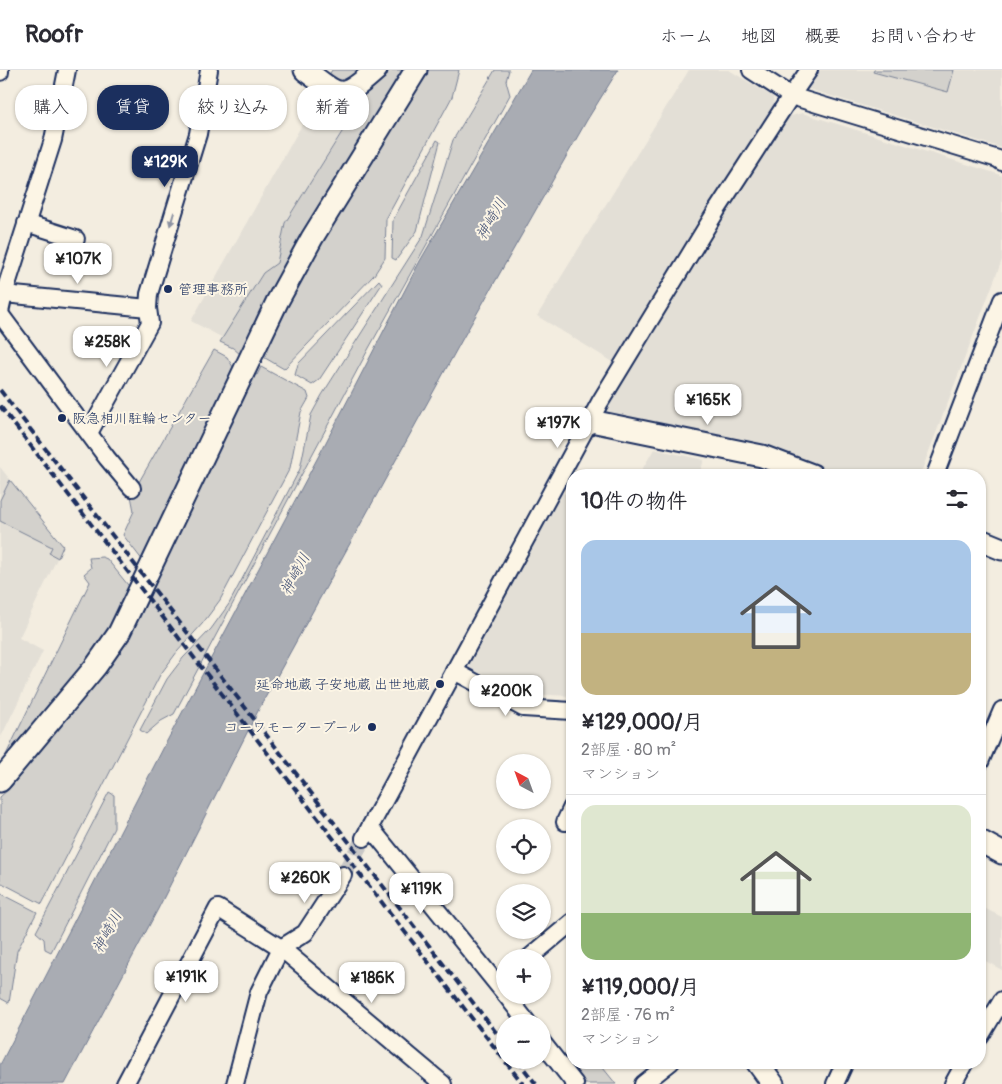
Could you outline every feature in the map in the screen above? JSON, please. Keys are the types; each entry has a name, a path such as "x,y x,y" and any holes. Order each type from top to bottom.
{"street":[{"path":"67,70 53,140 4,294 0,313 132,488"},
{"path":"89,433 150,323 149,294 198,134 209,70"},
{"path":"304,70 332,90 343,93 356,88 376,70"},
{"path":"0,781 96,666 118,633 277,302 312,238 416,70"},
{"path":"751,70 790,96 1002,162"},
{"path":"496,979 367,832 600,402 712,219 790,96 809,70"},
{"path":"26,223 76,239"},
{"path":"4,294 148,308"},
{"path":"937,469 1002,300"},
{"path":"591,421 762,456 796,469"},
{"path":"986,542 1002,548"},
{"path":"454,671 523,708 566,711"},
{"path":"986,748 1002,710"},
{"path":"986,845 1002,853"},
{"path":"235,1084 259,992 281,948 305,933 343,875"},
{"path":"125,1084 218,908 281,948 443,1084"},
{"path":"540,949 566,927"},
{"path":"986,1028 1002,1000"},
{"path":"551,1053 575,1084"},
{"path":"643,1084 662,1069"},
{"path":"762,1069 773,1084"},
{"path":"835,1084 841,1069"},
{"path":"953,1084 962,1069"}],"shaded area":[{"path":"332,70 364,70 353,80 336,84 327,78"},
{"path":"389,70 405,70 369,128 369,89"},
{"path":"428,70 459,70 452,97 386,219 385,258 374,275 284,369 260,355 320,243"},
{"path":"495,70 509,70 506,81 510,95 369,348 174,714 161,721 146,734 140,730 167,679 183,658 211,629 229,604 300,469 311,415 322,395 423,236 453,140"},
{"path":"689,70 729,70 773,97 774,107 613,362 537,316"},
{"path":"818,70 1002,70 1002,148 805,88"},
{"path":"874,70 954,70 948,92 873,72"},
{"path":"802,113 1002,176 1002,260 922,469 819,469 760,448 608,416 604,406 784,118"},
{"path":"299,130 343,130 285,223 277,263 263,273 223,338 191,321"},
{"path":"343,130 368,130 304,234 240,354 233,348 220,342 263,273 277,263 285,223"},
{"path":"437,140 440,142 417,231 396,260 392,258 393,220"},
{"path":"379,280 382,284 319,380 312,385 295,375 298,364"},
{"path":"214,350 227,357 233,367 143,561 123,535 134,511 131,496"},
{"path":"261,367 307,392 309,398 301,412 290,468 220,600 160,675 42,904 0,882 0,797 11,787 133,630 251,372 257,375"},
{"path":"654,449 704,460 701,469 642,469"},
{"path":"0,467 63,546 19,638 43,651 0,739"},
{"path":"10,480 63,546 58,558 49,553 52,547 0,521 0,500"},
{"path":"561,492 566,495 566,696 527,694 469,668 467,657"},
{"path":"102,557 107,559 132,590 98,648 3,761 90,582 84,574 91,568 89,558"},
{"path":"109,792 114,795 114,828 51,952 45,949 44,939 36,932"},
{"path":"0,893 37,912 17,951 9,1003 0,998"},
{"path":"986,909 1002,917 1002,970 986,961"},
{"path":"574,1069 604,1069 616,1084 585,1084"}],"water":[{"name":"神崎川","path":"531,70 618,70 587,120 463,338 259,709 158,909 65,1084 0,1084 0,1065 167,741 420,261"}],"tunnel":[{"path":"343,875 364,838"}],"railway":[{"path":"0,390 496,1032"},
{"path":"0,406 523,1084"},
{"path":"524,1069 536,1084"}],"place":[{"name":"管理事務所","path":"168,289"},
{"name":"阪急相川駐輪センター","path":"62,418"},
{"name":"延命地蔵 子安地蔵 出世地蔵","path":"440,684"},
{"name":"コーワモータープール","path":"372,727"}]}
